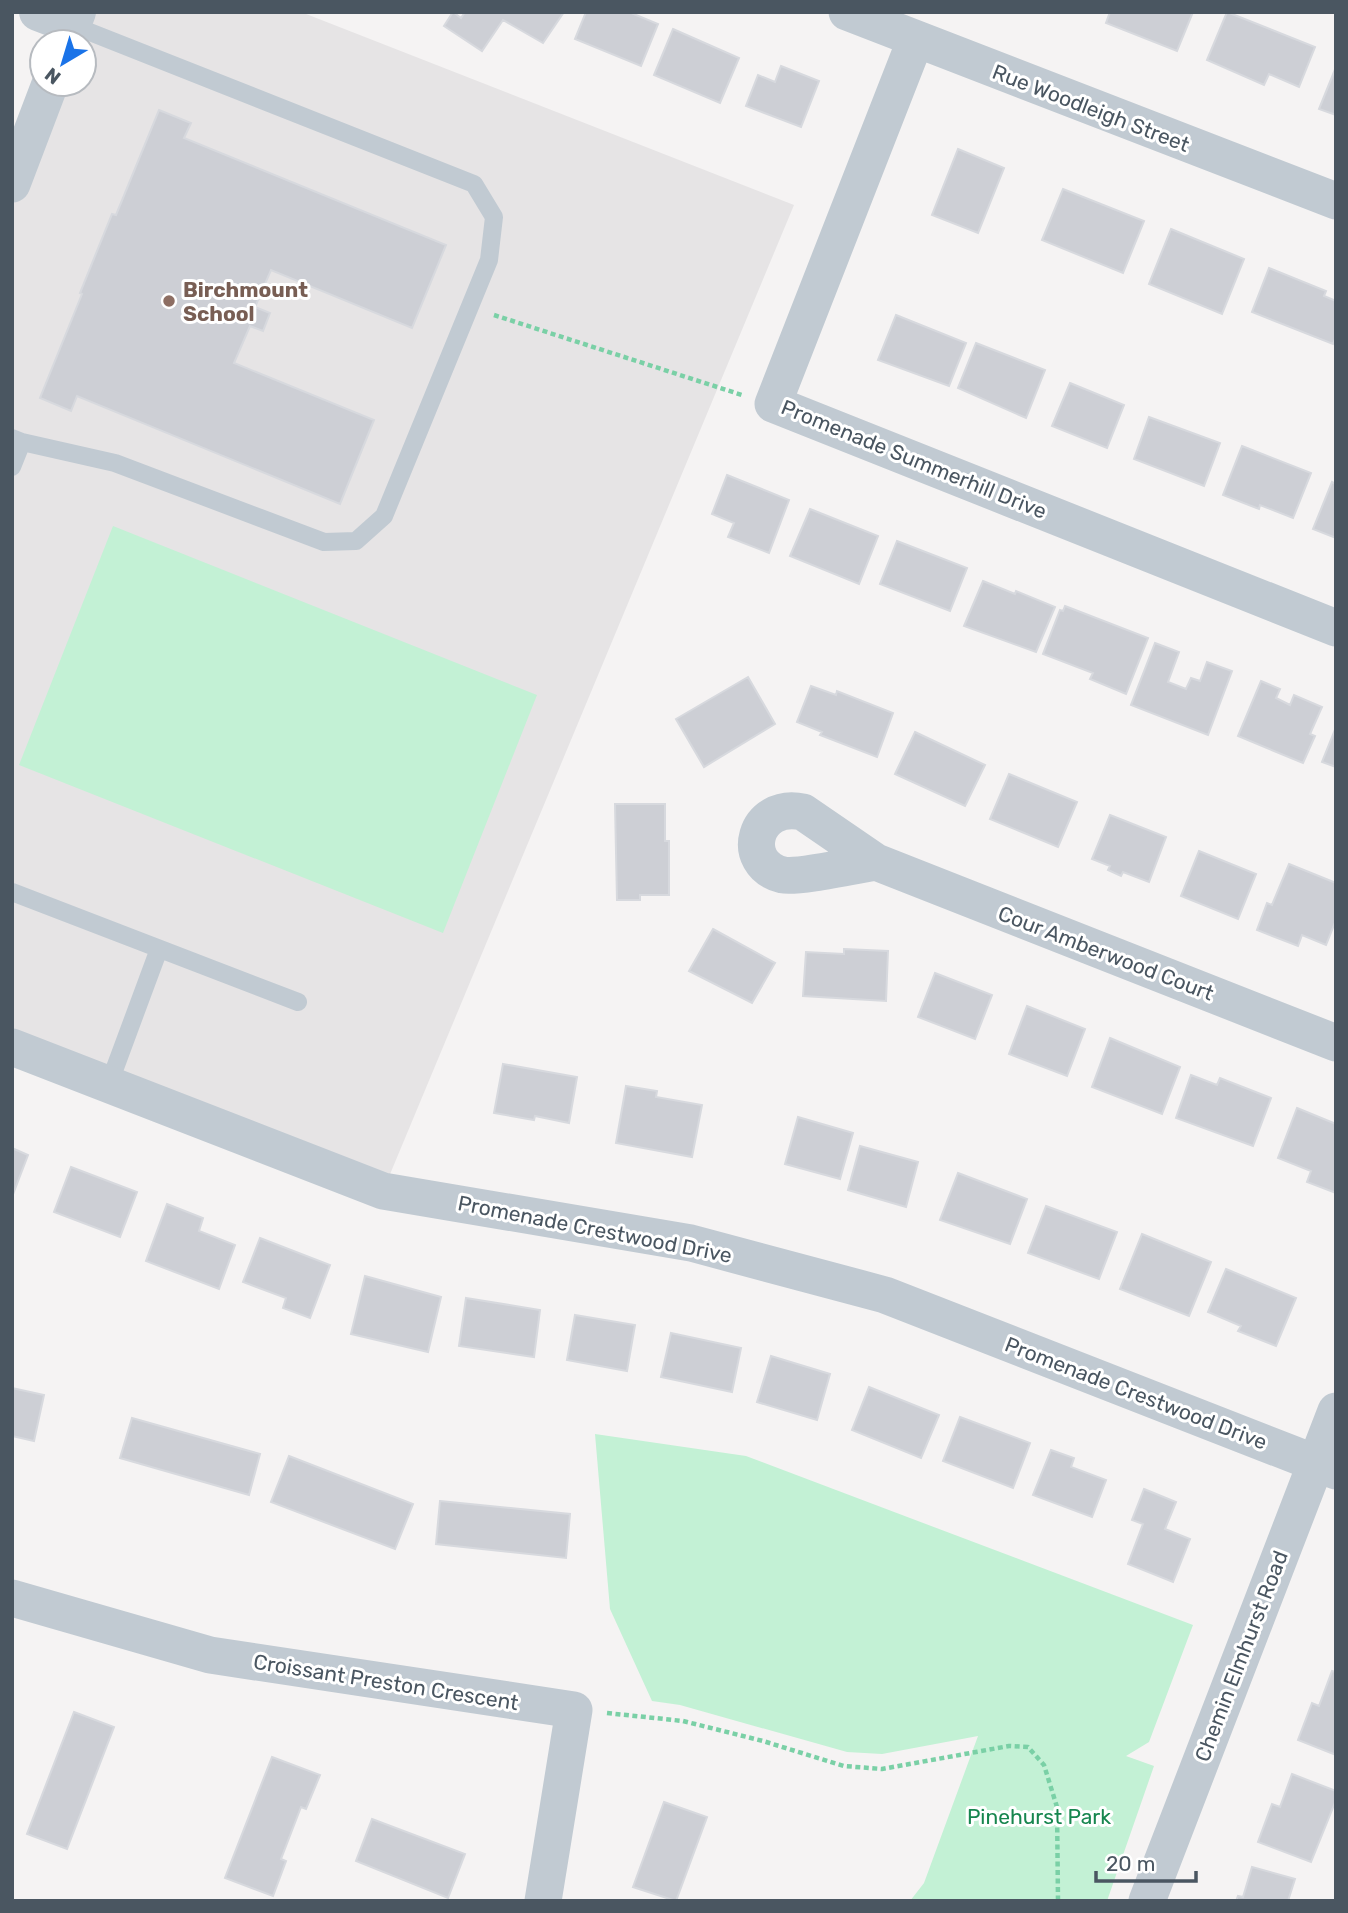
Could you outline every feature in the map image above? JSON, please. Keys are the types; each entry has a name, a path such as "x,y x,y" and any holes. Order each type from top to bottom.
{"street":[{"name":"Rue Woodleigh Street","path":"846,12 915,41 1336,201"},
{"name":"Promenade Summerhill Drive","path":"915,41 773,404 1336,628"},
{"path":"12,184 45,98"},
{"name":"Cour Amberwood Court","path":"876,862 1336,1043"},
{"name":"Promenade Crestwood Drive","path":"12,1047 383,1191 691,1243 885,1295 1325,1467"},
{"name":"Chemin Elmhurst Road","path":"1147,1901 1325,1467 1336,1411"},
{"name":"Croissant Preston Crescent","path":"12,1598 211,1656 574,1710"},
{"path":"543,1901 574,1710"}],"lane":[{"path":"12,467 17,440 115,463 324,542 356,541 384,516 489,260 494,217 474,184 63,23"},
{"path":"12,892 298,1002"},
{"path":"109,1084 159,948"}],"path":[{"path":"469,308 773,404"},
{"path":"574,1710 683,1721 763,1741 845,1766 882,1769 1009,1746 1028,1748 1044,1765 1057,1807 1058,1901"}],"shaded area":[{"path":"77,12 301,12 794,205 383,1191 12,1047 12,184 45,98 98,98 98,28 71,28"}],"green space":[{"path":"113,526 537,695 443,933 19,765"},
{"name":"Pinehurst Park","path":"595,1434 746,1456 1193,1625 1149,1742 1126,1756 1154,1766 1107,1901 910,1901 924,1883 978,1736 882,1754 847,1752 680,1705 652,1701 610,1609"}],"building":[{"path":"453,12 461,18 465,12 564,12 543,43 503,20 482,51 444,26"},
{"path":"586,12 629,12 658,24 641,66 575,39"},
{"path":"1110,12 1193,12 1177,51 1106,23"},
{"path":"1227,12 1315,47 1299,87 1269,74 1264,85 1207,60"},
{"path":"673,29 739,58 720,103 654,75"},
{"path":"781,66 819,81 801,127 746,106 758,75 775,82"},
{"path":"1336,67 1336,115 1319,109"},
{"name":"Birchmount School","path":"159,110 191,123 184,138 446,245 412,328 271,270 255,307 270,313 263,331 250,326 234,363 374,420 340,504 77,396 71,411 40,398 112,214 116,215"},
{"path":"958,149 1004,168 978,233 932,215"},
{"path":"1063,189 1144,221 1123,273 1042,240"},
{"path":"1171,229 1244,259 1222,314 1149,284"},
{"path":"1269,268 1326,291 1324,296 1336,301 1336,337 1333,344 1252,312"},
{"path":"896,315 966,343 949,386 878,360"},
{"path":"976,343 1045,370 1026,418 958,388"},
{"path":"1070,383 1124,405 1107,448 1052,426"},
{"path":"1149,417 1220,443 1204,486 1134,459"},
{"path":"1242,446 1311,473 1293,518 1223,495"},
{"path":"727,475 789,500 769,553 728,537 734,523 712,514"},
{"path":"1332,482 1336,484 1336,538 1313,529"},
{"path":"810,509 878,536 859,584 790,556"},
{"path":"897,541 967,568 950,611 880,584"},
{"path":"983,581 1055,607 1036,652 964,626"},
{"path":"1065,606 1148,638 1126,694 1090,679 1093,673 1043,654 1060,610 1063,611"},
{"path":"1155,643 1179,652 1168,682 1186,689 1191,678 1200,681 1207,662 1232,671 1208,735 1131,705"},
{"path":"748,677 775,724 704,767 676,719"},
{"path":"1261,681 1280,689 1276,698 1290,705 1294,695 1322,707 1310,734 1315,736 1303,763 1238,736"},
{"path":"811,686 836,695 837,691 893,713 877,757 820,735 822,732 797,722"},
{"path":"1336,727 1336,767 1322,762"},
{"path":"915,732 985,765 965,806 895,774"},
{"path":"1009,774 1077,802 1058,847 990,819"},
{"path":"615,804 665,804 665,841 669,841 669,895 640,895 640,900 617,900"},
{"path":"1110,815 1166,837 1149,882 1123,872 1121,876 1108,870 1110,866 1092,859"},
{"path":"1199,851 1256,874 1238,919 1181,896"},
{"path":"1289,864 1336,883 1336,920 1326,945 1302,935 1298,946 1257,930 1267,903 1272,905"},
{"path":"713,929 775,963 752,1003 689,971"},
{"path":"844,949 888,951 886,1001 803,996 806,952 844,954"},
{"path":"935,973 992,995 975,1039 918,1017"},
{"path":"1027,1006 1085,1029 1067,1076 1009,1054"},
{"path":"1110,1038 1180,1067 1162,1114 1092,1087"},
{"path":"503,1064 577,1077 569,1123 535,1116 534,1120 494,1113"},
{"path":"1191,1075 1217,1085 1220,1078 1271,1098 1253,1146 1176,1118"},
{"path":"626,1086 657,1091 656,1097 702,1105 692,1157 616,1143"},
{"path":"1297,1108 1336,1124 1336,1193 1307,1182 1311,1171 1278,1158"},
{"path":"798,1117 853,1133 840,1179 785,1164"},
{"path":"860,1146 918,1162 906,1207 848,1190"},
{"path":"12,1148 28,1155 12,1197"},
{"path":"71,1167 137,1192 120,1237 54,1212"},
{"path":"958,1173 1027,1199 1010,1244 940,1220"},
{"path":"167,1204 203,1218 199,1231 235,1245 219,1289 146,1261"},
{"path":"1046,1206 1117,1232 1099,1279 1028,1253"},
{"path":"1142,1234 1211,1262 1189,1316 1120,1289"},
{"path":"260,1238 330,1265 310,1318 283,1308 286,1298 243,1282"},
{"path":"1226,1269 1296,1298 1276,1346 1238,1331 1241,1326 1208,1312"},
{"path":"365,1276 441,1297 428,1352 351,1334"},
{"path":"466,1298 540,1310 534,1357 459,1346"},
{"path":"575,1315 635,1325 627,1371 567,1360"},
{"path":"671,1333 741,1348 732,1392 661,1377"},
{"path":"771,1356 830,1374 817,1420 757,1402"},
{"path":"869,1387 939,1415 921,1458 852,1430"},
{"path":"12,1388 44,1395 34,1441 12,1436"},
{"path":"960,1417 1030,1443 1013,1488 943,1461"},
{"path":"132,1418 260,1454 249,1495 120,1458"},
{"path":"1051,1450 1074,1458 1071,1467 1106,1480 1092,1517 1033,1495"},
{"path":"289,1456 413,1504 395,1549 271,1502"},
{"path":"1144,1489 1176,1502 1165,1529 1190,1539 1173,1582 1128,1564 1143,1524 1132,1520"},
{"path":"440,1501 570,1514 566,1558 436,1544"},
{"path":"1332,1671 1336,1672 1336,1755 1298,1740 1312,1703 1319,1706"},
{"path":"74,1712 114,1727 67,1849 27,1834"},
{"path":"272,1757 320,1775 306,1809 301,1807 281,1859 286,1861 273,1896 225,1878"},
{"path":"1292,1774 1336,1791 1336,1800 1311,1862 1258,1842 1272,1804 1280,1807"},
{"path":"664,1802 707,1817 676,1901 633,1887"},
{"path":"372,1819 465,1854 448,1898 356,1861"},
{"path":"1252,1867 1295,1879 1288,1901 1236,1901 1238,1896 1243,1897"}],"place":[{"name":"Birchmount School","path":"169,301"}]}
